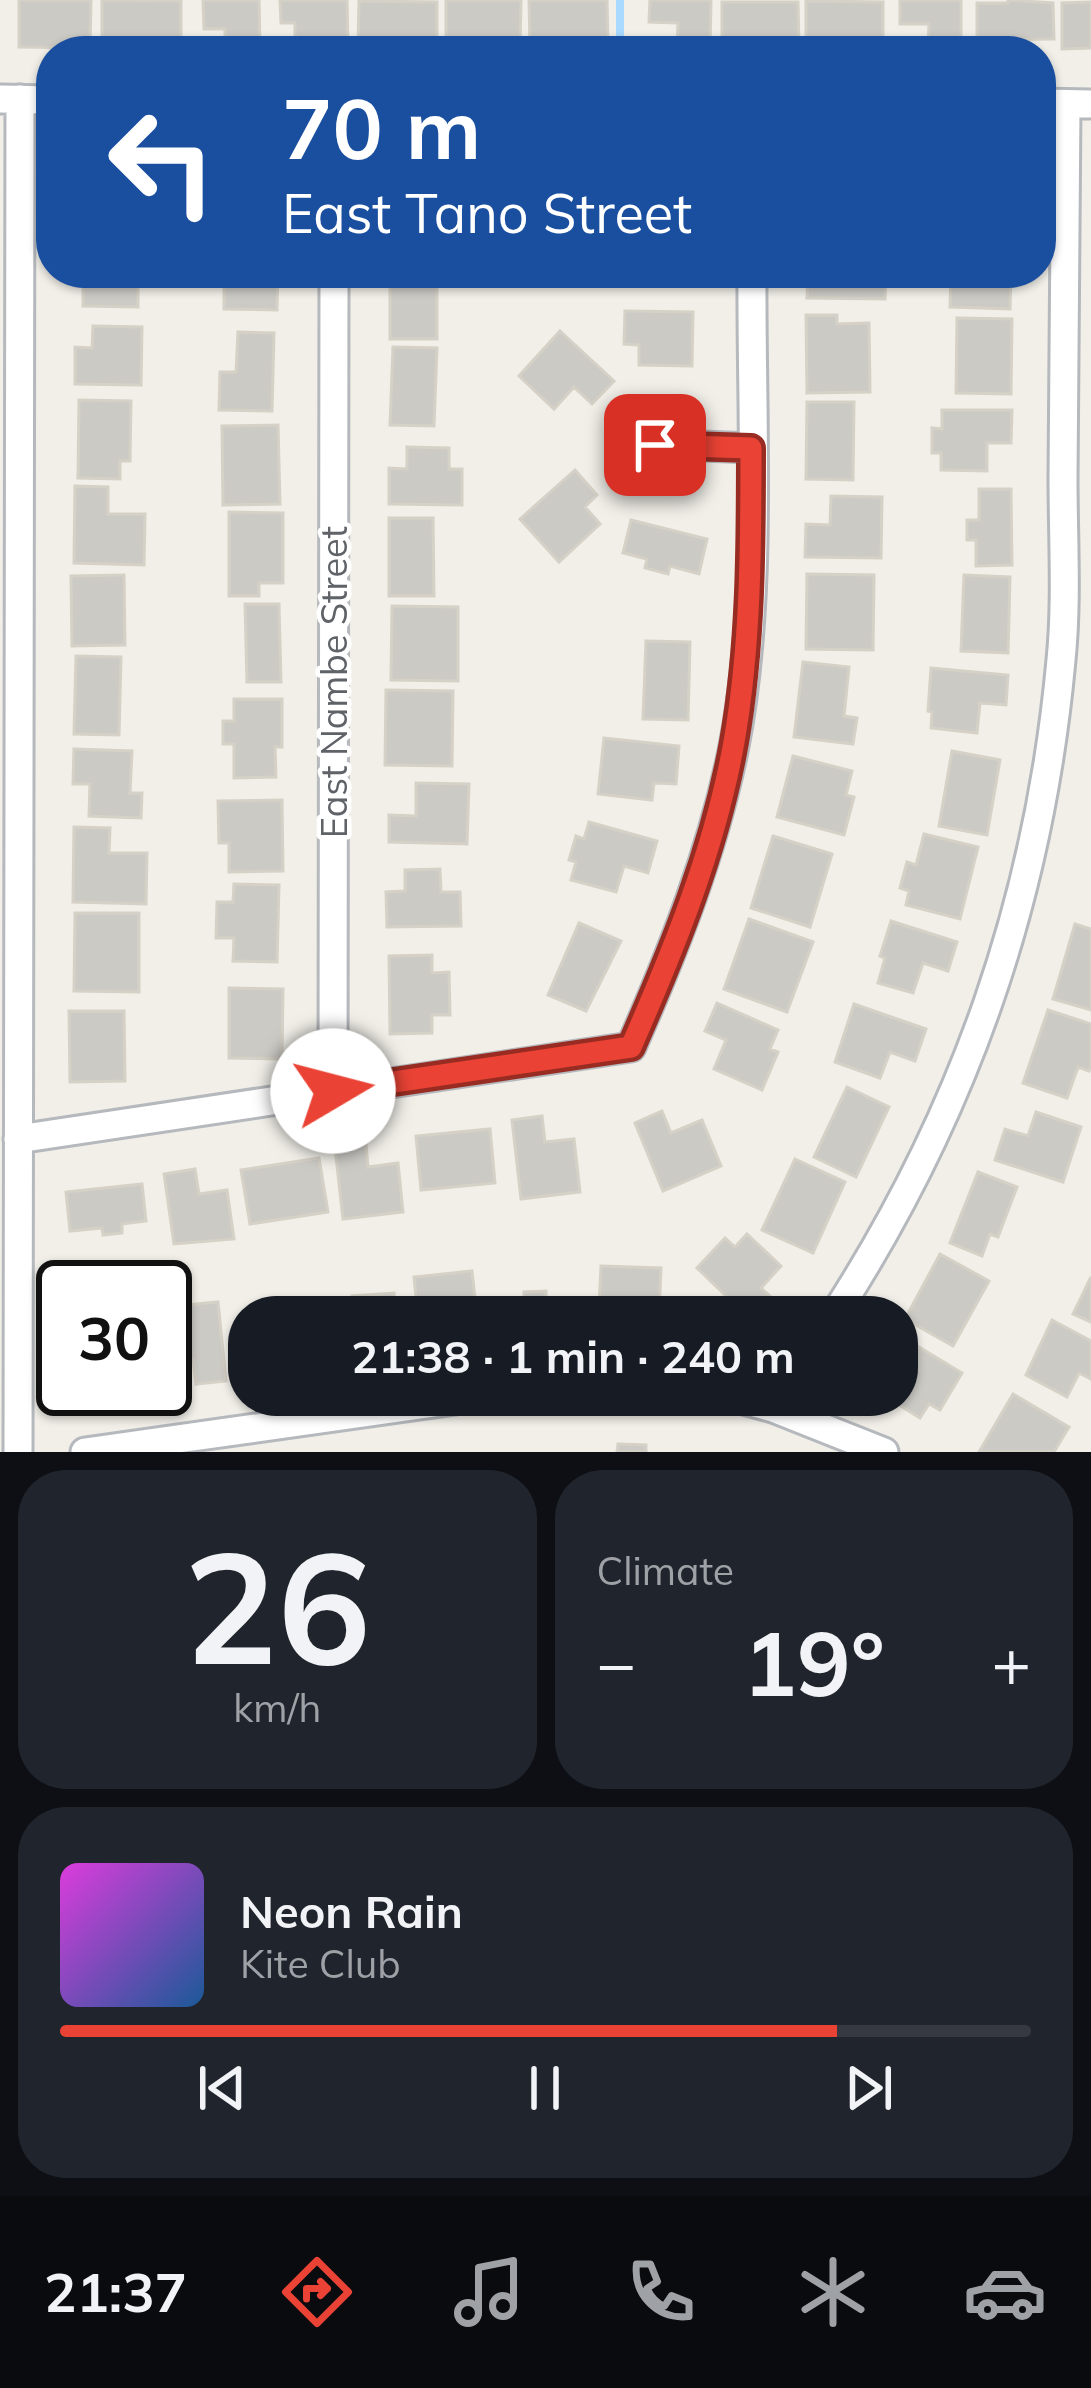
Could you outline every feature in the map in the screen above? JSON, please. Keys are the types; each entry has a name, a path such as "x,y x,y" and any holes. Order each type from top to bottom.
{"street":[{"path":"10,99 18,1452"},
{"path":"846,1296 920,1166 963,1073 991,1004 1040,820 1062,654 1066,104"},
{"name":"East Nambe Street","path":"333,1091 334,288"},
{"path":"18,1139 631,1047 682,930 734,745 750,575 752,288"},
{"path":"655,445 751,448"},
{"path":"85,1452 341,1416"},
{"path":"809,1416 884,1452"}],"building":[{"path":"19,0 91,0 90,36 36,36 36,47 19,47"},
{"path":"102,0 181,1 181,36 102,36"},
{"path":"203,0 259,0 260,36 225,36 225,29 204,29"},
{"path":"280,0 347,0 348,36 295,36 295,23 281,23"},
{"path":"446,0 521,0 520,36 446,36"},
{"path":"529,0 607,0 608,36 530,36"},
{"path":"650,0 711,0 710,36 677,36 678,23 649,22"},
{"path":"900,0 961,0 961,36 929,36 929,24 900,24"},
{"path":"359,1 437,2 437,36 358,36"},
{"path":"806,1 883,2 883,36 806,36"},
{"path":"722,2 798,2 799,36 722,36"},
{"path":"1091,2 1091,48 1062,49 1062,3"},
{"path":"977,3 1053,3 1054,36 977,36"},
{"path":"83,288 138,288 138,307 83,306"},
{"path":"224,288 278,288 277,310 224,309"},
{"path":"390,288 437,288 437,339 390,339"},
{"path":"807,288 885,288 885,299 807,298"},
{"path":"951,288 1011,288 1010,309 950,307"},
{"path":"625,311 693,312 692,366 639,365 639,345 624,344"},
{"path":"806,315 837,315 837,324 869,323 870,392 807,393"},
{"path":"957,318 1012,319 1011,394 956,393"},
{"path":"93,326 142,327 141,385 75,384 75,347 92,348"},
{"path":"560,331 614,381 592,404 574,387 554,409 519,376"},
{"path":"238,332 274,333 272,411 219,410 220,372 236,372"},
{"path":"393,347 437,348 434,426 390,425"},
{"path":"79,400 131,401 130,461 120,461 120,479 78,478"},
{"path":"807,402 854,402 853,480 806,479"},
{"path":"942,410 1012,410 1011,443 987,443 987,471 941,470 941,453 932,453 932,428 942,429"},
{"path":"278,425 280,504 223,505 222,426"},
{"path":"407,447 449,448 449,469 462,469 462,505 389,504 389,468 407,469"},
{"path":"575,470 597,495 585,507 600,524 559,562 520,519"},
{"path":"75,486 108,487 108,514 145,514 144,565 74,563"},
{"path":"979,489 1011,489 1012,565 976,566 976,540 967,540 967,520 979,520"},
{"path":"831,496 882,497 881,558 805,557 806,524 830,525"},
{"path":"229,512 283,513 283,583 259,583 259,596 229,596"},
{"path":"389,518 433,518 434,596 389,596"},
{"path":"631,520 707,539 699,574 670,566 668,574 645,568 647,559 623,553"},
{"path":"807,574 874,575 873,650 806,649"},
{"path":"124,575 125,645 72,646 71,576"},
{"path":"964,575 1010,577 1008,653 961,651"},
{"path":"245,604 279,604 281,682 247,682"},
{"path":"392,606 458,607 458,681 391,680"},
{"path":"646,641 690,642 688,720 643,719"},
{"path":"76,656 121,657 119,735 74,734"},
{"path":"803,662 849,667 844,716 857,718 853,744 794,737"},
{"path":"931,668 1008,675 1006,705 980,703 977,733 931,728"},
{"path":"386,690 453,691 452,766 385,765"},
{"path":"234,699 282,699 282,747 275,747 276,777 234,778 234,744 223,744 223,721 234,721"},
{"path":"604,738 679,746 676,784 654,783 652,800 598,794"},
{"path":"74,749 132,751 130,793 142,793 141,818 89,816 90,784 73,784"},
{"path":"952,751 1000,760 987,835 939,826"},
{"path":"793,756 852,771 846,795 854,797 844,835 777,817"},
{"path":"416,783 469,784 467,844 389,842 389,815 416,816"},
{"path":"282,800 283,871 229,872 229,843 219,843 218,801"},
{"path":"589,822 657,841 648,873 624,866 616,892 571,880 576,862 569,860 576,836 584,839"},
{"path":"74,827 110,828 109,853 147,853 146,904 73,902"},
{"path":"924,834 978,847 960,919 906,905 909,891 900,888 907,862 916,865"},
{"path":"773,836 832,854 810,927 751,908"},
{"path":"440,869 441,892 460,892 461,926 387,927 386,892 405,891 405,870"},
{"path":"234,884 279,885 277,962 233,961 234,938 216,938 217,902 233,902"},
{"path":"75,913 139,913 139,992 74,991"},
{"path":"749,919 813,942 787,1012 724,989"},
{"path":"891,921 957,942 948,971 923,963 913,993 878,983"},
{"path":"579,923 621,941 586,1011 548,995"},
{"path":"1075,924 1091,929 1091,1010 1053,999"},
{"path":"432,955 432,973 449,972 450,1015 432,1015 432,1033 390,1034 389,956"},
{"path":"229,988 283,989 282,1059 229,1058"},
{"path":"717,1003 778,1030 770,1049 778,1052 762,1090 714,1069 726,1040 705,1031"},
{"path":"854,1004 926,1029 915,1061 890,1052 880,1078 835,1062"},
{"path":"1048,1010 1091,1024 1091,1065 1089,1071 1078,1067 1067,1098 1023,1083"},
{"path":"69,1011 124,1011 125,1081 70,1082"},
{"path":"847,1087 889,1107 856,1177 814,1157"},
{"path":"662,1111 671,1133 702,1120 721,1166 663,1191 635,1123"},
{"path":"1036,1112 1081,1127 1063,1182 995,1160 1005,1129 1028,1136"},
{"path":"542,1116 545,1142 574,1139 580,1192 521,1199 512,1120"},
{"path":"490,1129 495,1183 421,1190 416,1136"},
{"path":"366,1144 368,1167 398,1163 403,1212 343,1219 335,1148"},
{"path":"319,1158 328,1212 250,1224 241,1170"},
{"path":"795,1159 845,1182 813,1253 762,1230"},
{"path":"195,1169 199,1194 227,1190 234,1239 174,1244 164,1174"},
{"path":"978,1172 1017,1187 998,1237 990,1234 982,1256 950,1243"},
{"path":"142,1184 146,1221 122,1224 122,1233 103,1235 102,1228 70,1231 66,1192"},
{"path":"747,1234 781,1266 761,1288 770,1296 726,1296 697,1268 725,1238 735,1247"},
{"path":"940,1254 989,1281 953,1346 918,1326 917,1296"},
{"path":"601,1266 661,1268 660,1296 600,1296"},
{"path":"472,1271 475,1296 416,1296 414,1277"},
{"path":"1091,1277 1091,1322 1073,1314"},
{"path":"546,1291 546,1296 524,1296 524,1292"},
{"path":"218,1302 226,1381 196,1384 192,1304"},
{"path":"1052,1320 1091,1341 1091,1379 1079,1373 1067,1397 1026,1375"},
{"path":"918,1346 962,1373 940,1410 929,1404 920,1418"},
{"path":"1013,1394 1069,1427 1054,1452 979,1452"},
{"path":"618,1444 646,1445 646,1452 617,1452"}],"waterway":[{"path":"620,0 620,36"}],"route":[{"path":"333,1091 631,1047 682,930 709,845 734,745 750,575 751,448 655,445"}]}
